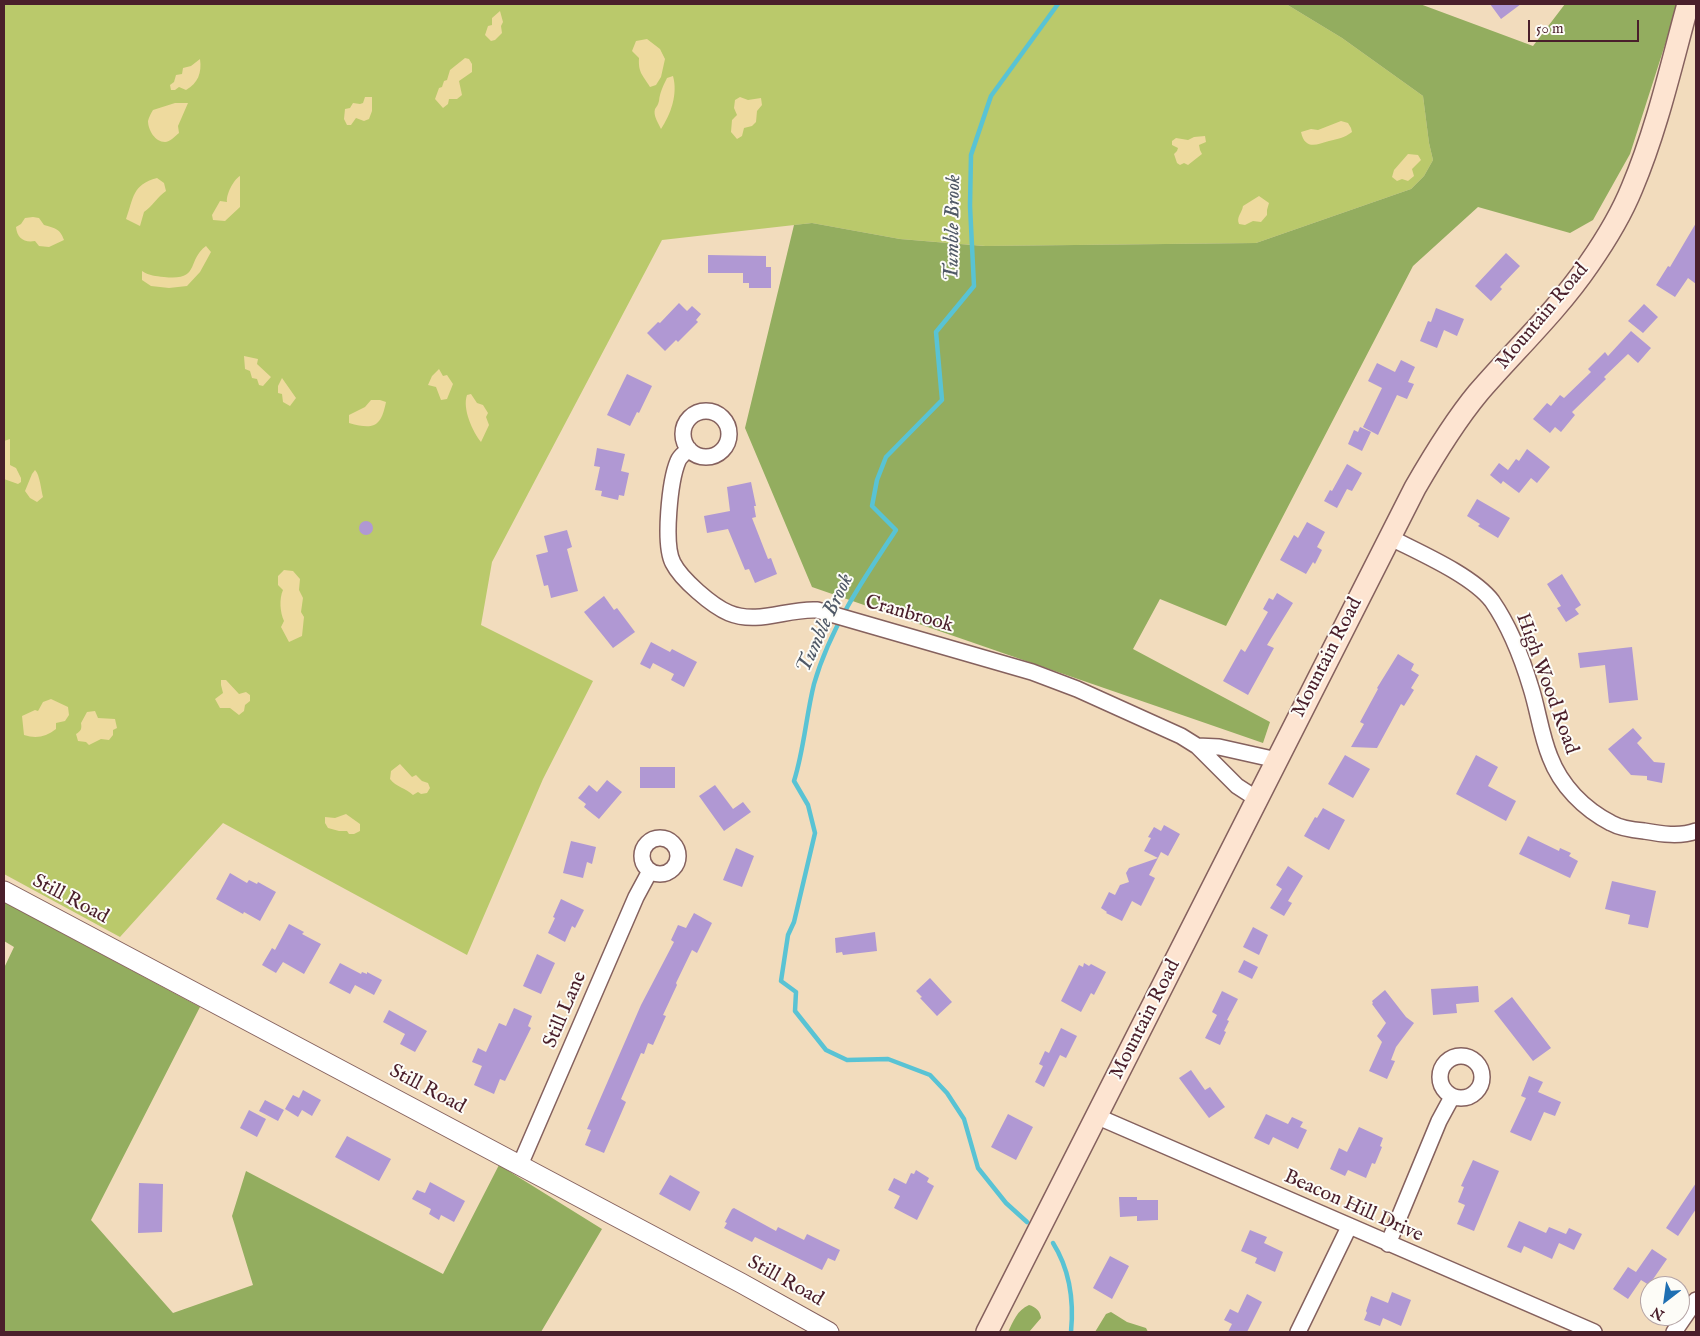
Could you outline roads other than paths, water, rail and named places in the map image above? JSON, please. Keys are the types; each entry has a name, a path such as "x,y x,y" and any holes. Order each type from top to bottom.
{"main road":[{"name":"Mountain Road","path":"987,1332 1389,537 1433,457 1477,395 1564,298 1589,264 1632,190 1645,154 1688,4"}],"street":[{"name":"Cranbrook","path":"688,449 679,459 674,479 667,535 673,563 687,582 718,607 741,617 765,616 804,609 817,610 1032,672 1086,692 1181,736 1197,746 1237,786 1257,799"},
{"name":"High Wood Road","path":"1389,537 1462,575 1490,600 1508,628 1530,686 1550,758 1575,798 1611,824 1664,834 1688,834 1696,831"},
{"name":"Cranbrook","path":"1197,746 1219,747 1277,760"},
{"name":"Still Lane","path":"520,1165 636,897 650,871"},
{"name":"Still Road","path":"4,890 741,1283 828,1332"},
{"path":"1388,1244 1439,1121 1452,1097"},
{"name":"Beacon Hill Drive","path":"1096,1116 1594,1332"},
{"path":"1298,1332 1349,1227"},
{"path":"1674,1332 1696,1300"}],"waterway":[{"name":"Tumble Brook","path":"1027,1222 1006,1203 978,1168 964,1119 947,1093 930,1075 888,1059 847,1060 826,1050 795,1011 796,992 781,981 788,935 794,922 815,833 808,805 794,781 814,684 829,643 849,604 896,530 872,506 877,480 886,457 942,400 936,332 974,286 970,206 971,155 991,96 1058,4"},
{"name":"Tumble Brook","path":"1053,1243 1059,1253 1070,1286 1071,1332"}]}
